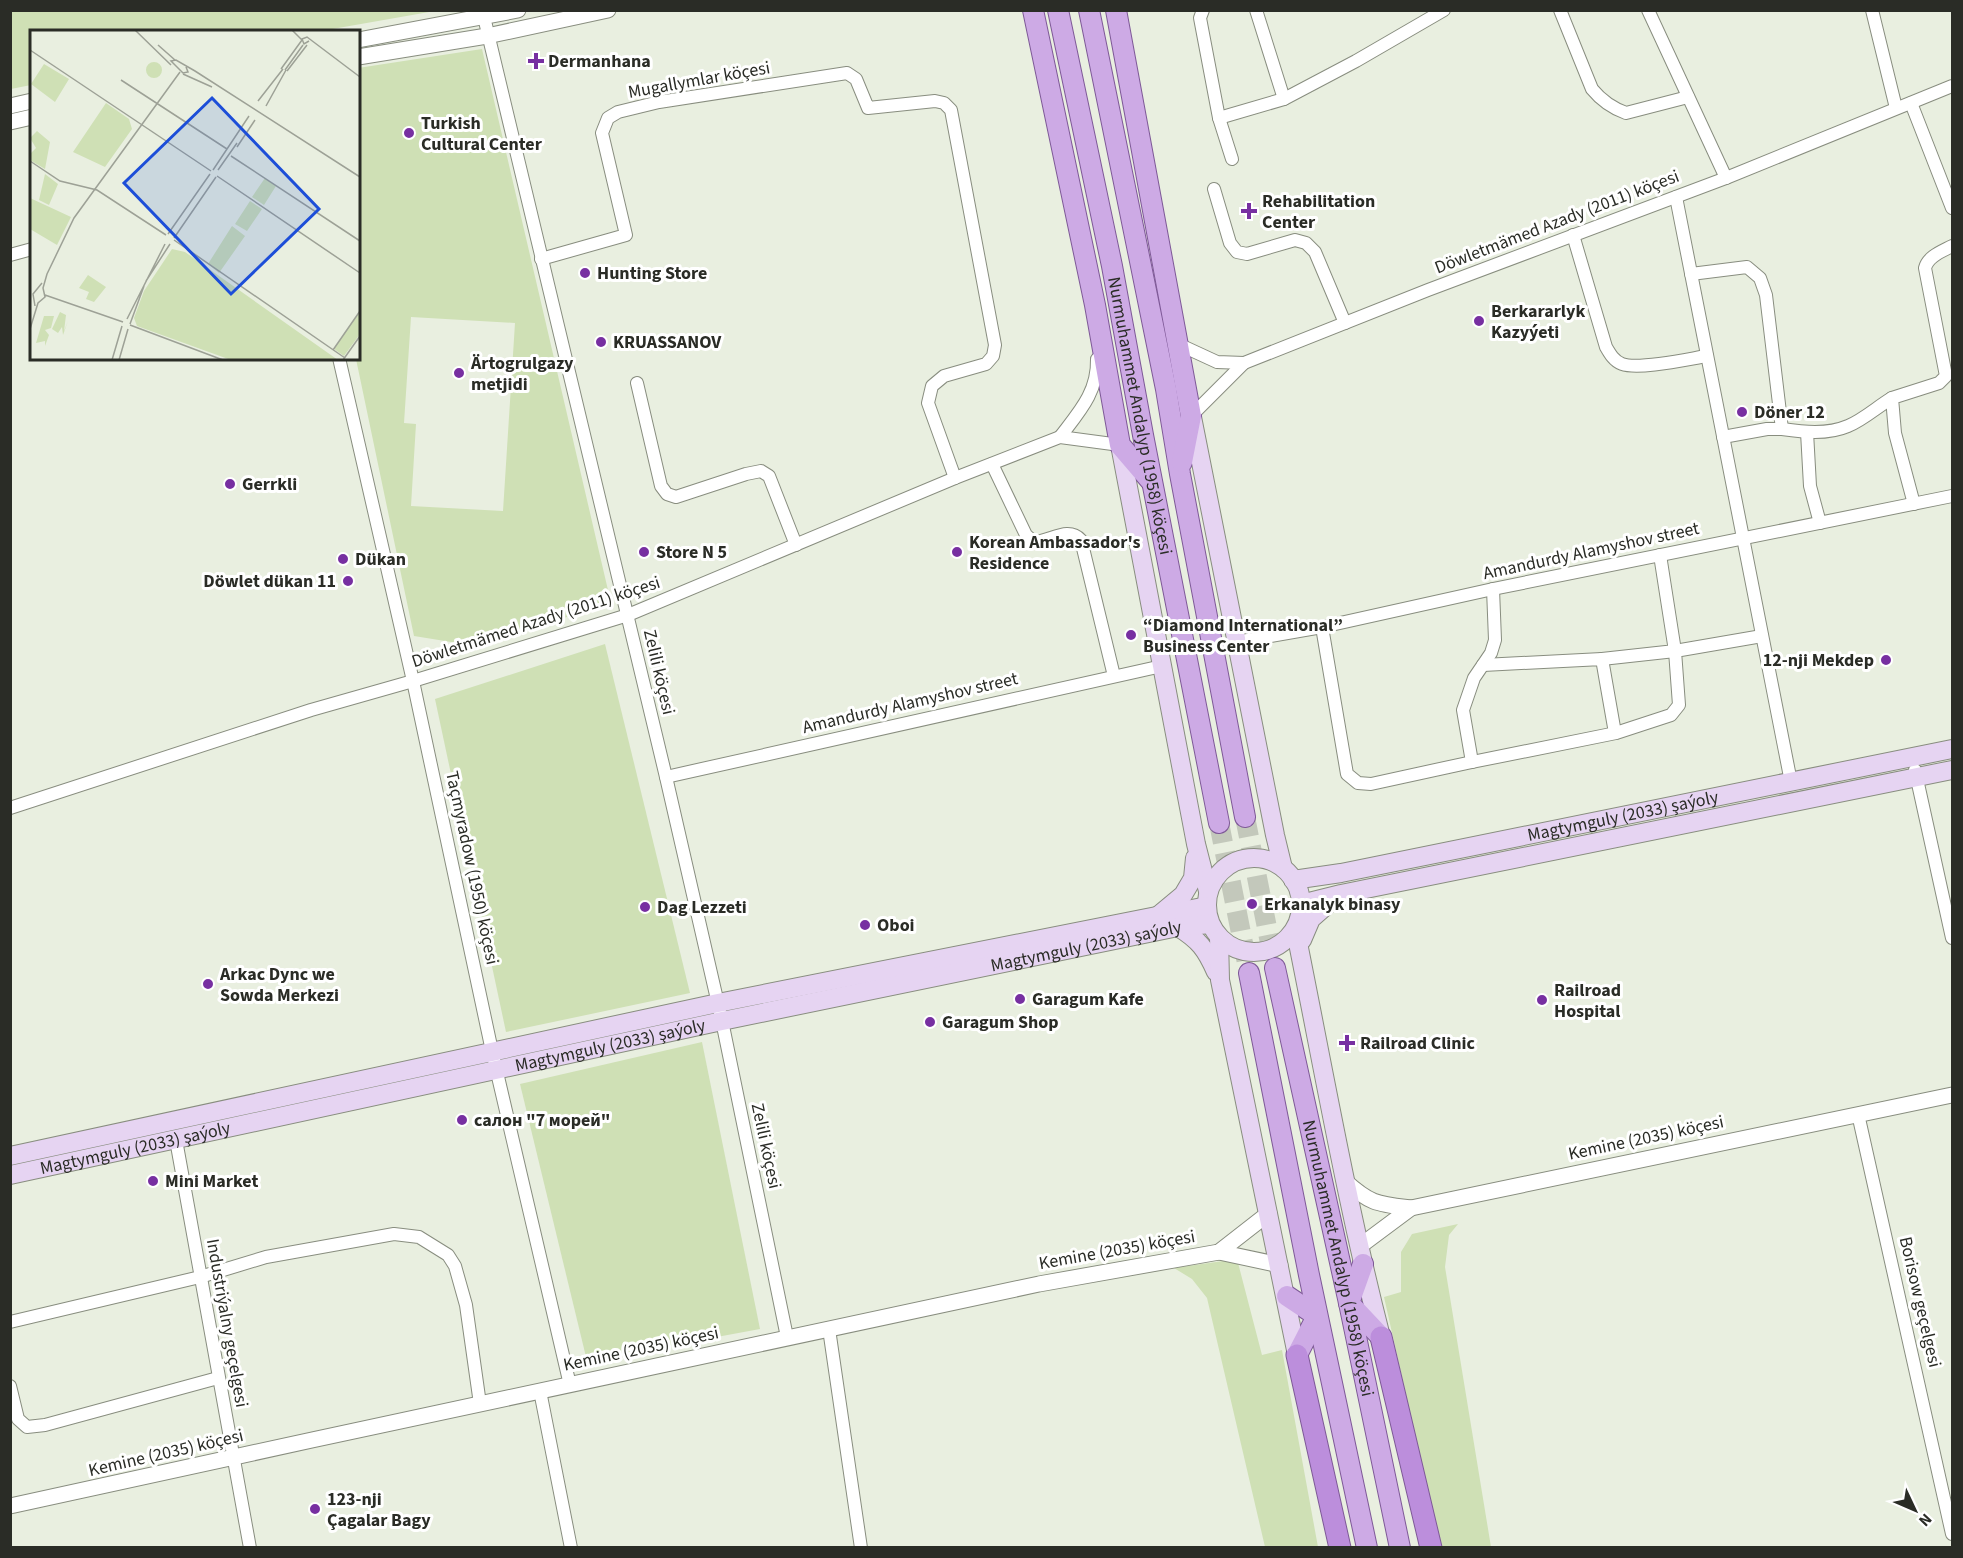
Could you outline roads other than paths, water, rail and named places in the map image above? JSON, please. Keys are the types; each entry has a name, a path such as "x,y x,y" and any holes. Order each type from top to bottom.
{"highway":[{"path":"1381,1337 1431,1548"},
{"path":"1297,1355 1340,1548"}],"main road":[{"path":"1032,10 1095,305 1211,914 1220,980 1287,1296 1297,1355"},
{"name":"Nurmuhammet Andalyp (1958) köçesi","path":"1058,10 1112,266 1219,823"},
{"name":"Nurmuhammet Andalyp (1958) köçesi","path":"1089,10 1166,389 1245,818"},
{"path":"1116,10 1191,416 1275,835 1288,874 1299,893 1299,948 1345,1181 1381,1337"},
{"path":"1095,305 1112,266"},
{"path":"1142,272 1178,344"},
{"path":"1180,474 1191,416"},
{"path":"1120,445 1152,482"},
{"name":"Magtymguly (2033) şaýoly","path":"1288,874 1341,873 1953,749"},
{"name":"Magtymguly (2033) şaýoly","path":"1300,912 1341,894 1953,770"},
{"path":"1275,835 1303,869 1341,873"},
{"path":"1157,917 1183,895 1193,878 1196,844"},
{"path":"1288,874 1270,861 1255,858 1240,860 1227,867 1216,877 1211,914 1232,947 1247,952 1263,951 1279,945 1291,934 1300,912"},
{"path":"1299,948 1311,919 1341,894"},
{"name":"Magtymguly (2033) şaýoly","path":"10,1156 718,1003 1157,917 1211,914"},
{"name":"Magtymguly (2033) şaýoly","path":"10,1175 722,1021 1178,927 1211,914"},
{"path":"1178,927 1200,942 1220,980"},
{"name":"Nurmuhammet Andalyp (1958) köçesi","path":"1275,968 1400,1548"},
{"name":"Nurmuhammet Andalyp (1958) köçesi","path":"1249,974 1317,1316 1367,1548"},
{"path":"1361,1255 1349,1303 1381,1337"},
{"path":"1287,1296 1317,1316 1297,1355"}],"street":[{"path":"360,40 518,10"},
{"path":"360,57 488,36 608,10"},
{"path":"1203,10 1200,18 1219,118 1232,159"},
{"path":"1256,10 1284,99"},
{"path":"1219,118 1284,99 1444,10"},
{"path":"1560,10 1592,89 1599,98 1616,110 1626,113 1689,97"},
{"path":"1648,10 1726,178"},
{"path":"1872,10 1896,108"},
{"name":"Zelili köçesi","path":"484,17 628,615 718,1003 787,1337"},
{"name":"Mugallymlar köçesi","path":"541,259 626,234 602,133 608,118 618,112 659,102 848,73 856,79 868,108 935,101 944,103 951,110 995,345 993,356 986,364 944,376 932,386 928,403 955,478"},
{"name":"Döwletmämed Azady (2011) köçesi","path":"1191,416 1244,363 1726,178 1953,86"},
{"path":"10,106 30,102"},
{"path":"1911,103 1953,208"},
{"path":"10,122 30,117"},
{"path":"1214,189 1230,243 1237,252 1247,254 1295,240 1306,243 1315,252 1345,323"},
{"path":"1676,197 1791,782"},
{"path":"1573,235 1606,347 1612,357 1621,363 1637,366 1707,356"},
{"path":"1723,437 1767,429 1821,432 1847,426 1892,398 1939,382 1946,376 1925,268 1930,258 1953,246"},
{"path":"10,255 30,250"},
{"path":"1691,274 1747,267 1760,278 1766,295 1782,429"},
{"path":"1060,437 1088,399 1097,376 1095,305"},
{"path":"1178,344 1217,362 1244,363"},
{"name":"Taçmyradow (1950) köçesi","path":"339,360 413,681 492,1051 570,1385"},
{"path":"637,383 661,486 667,494 676,497 761,471 769,476 796,545"},
{"path":"1892,398 1895,433 1914,504"},
{"path":"1807,432 1810,486 1820,523"},
{"name":"Döwletmämed Azady (2011) köçesi","path":"10,808 311,710 628,615 955,478 1060,437 1120,445"},
{"path":"992,464 1026,535 1034,542 1046,541 1068,532 1075,534 1081,540 1114,676"},
{"name":"Amandurdy Alamyshov street","path":"1236,642 1322,627 1493,589 1953,496"},
{"path":"1322,627 1347,774 1358,783 1371,784 1615,733 1671,715 1679,705 1675,651 1660,555"},
{"path":"1472,762 1463,710 1474,678 1491,654 1496,640 1493,589"},
{"path":"1483,665 1602,659 1675,651 1762,636"},
{"path":"1602,659 1615,733"},
{"name":"Amandurdy Alamyshov street","path":"666,777 1162,666"},
{"path":"1912,757 1953,938"},
{"name":"Kemine (2035) köçesi","path":"1361,1255 1411,1208 1953,1095"},
{"name":"Borisow geçelgesi","path":"1858,1114 1953,1534"},
{"name":"Industriýalny geçelgesi","path":"176,1140 250,1548"},
{"name":"Nurmuhammet Andalyp (1958) köçesi","path":"1345,1181 1368,1200 1411,1208"},
{"name":"Kemine (2035) köçesi","path":"10,1506 1038,1284 1219,1252 1269,1213"},
{"path":"10,1322 200,1276 266,1257 394,1234 419,1237 448,1255 455,1266 466,1305 480,1404"},
{"path":"1219,1252 1280,1265"},
{"path":"829,1329 861,1548"},
{"path":"10,1386 18,1419 27,1427 45,1425 218,1378"},
{"path":"540,1391 571,1548"}],"tunnel":[{"path":"1245,817 1275,968"},
{"path":"1219,823 1249,973"}],"place":[{"name":"Dermanhana","path":"536,61"},
{"name":"Turkish Cultural Center","path":"409,133"},
{"name":"Rehabilitation Center","path":"1249,211"},
{"name":"Hunting Store","path":"585,273"},
{"name":"Berkararlyk Kazyýeti","path":"1479,321"},
{"name":"KRUASSANOV","path":"601,342"},
{"name":"Ärtogrulgazy metjidi","path":"459,373"},
{"name":"Döner 12","path":"1742,412"},
{"name":"Gerrkli","path":"230,484"},
{"name":"Store N 5","path":"644,552"},
{"name":"Korean Ambassador's Residence","path":"957,552"},
{"name":"Dükan","path":"343,559"},
{"name":"Döwlet dükan 11","path":"348,581"},
{"name":"“Diamond International” Business Center","path":"1131,635"},
{"name":"12-nji Mekdep","path":"1886,660"},
{"name":"Erkanalyk binasy","path":"1252,904"},
{"name":"Dag Lezzeti","path":"645,907"},
{"name":"Oboi","path":"865,925"},
{"name":"Arkac Dync we Sowda Merkezi","path":"208,984"},
{"name":"Garagum Kafe","path":"1020,999"},
{"name":"Railroad Hospital","path":"1542,1000"},
{"name":"Garagum Shop","path":"930,1022"},
{"name":"Railroad Clinic","path":"1347,1043"},
{"name":"салон \"7 морей\"","path":"462,1120"},
{"name":"Mini Market","path":"153,1181"},
{"name":"123-nji Çagalar Bagy","path":"315,1509"}]}
